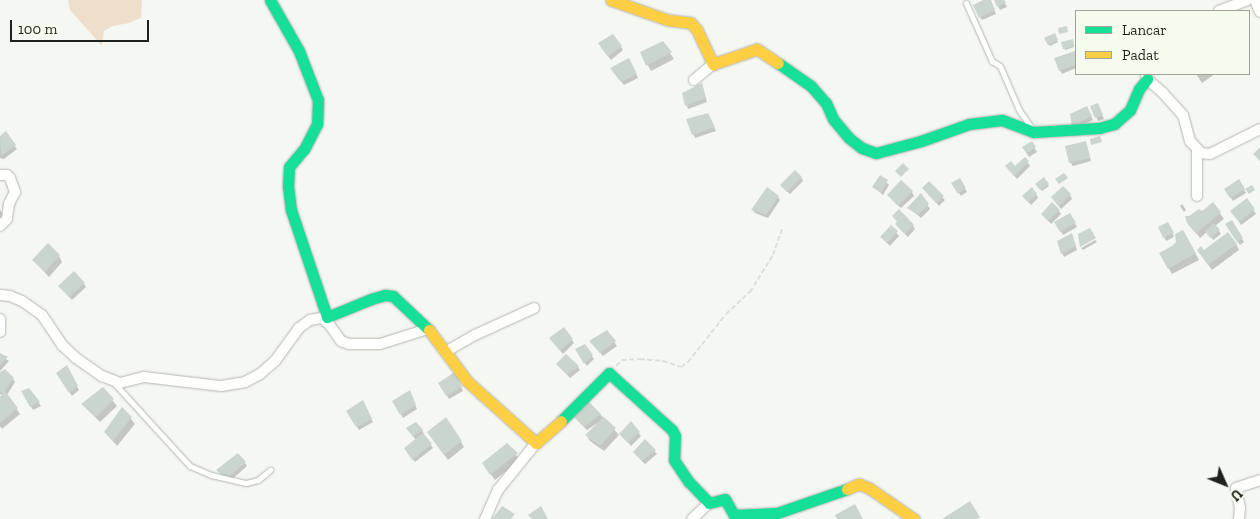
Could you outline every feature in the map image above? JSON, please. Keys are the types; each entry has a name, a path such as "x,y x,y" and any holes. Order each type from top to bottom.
{"street":[{"path":"270,0 299,50 318,100 320,112 317,124 304,149 288,167 288,186 291,210 325,318 341,341 349,344 380,344 428,329"},
{"path":"611,0 663,18 691,23 697,30 713,64"},
{"path":"1222,10 1247,0"},
{"path":"1255,0 1260,12"},
{"path":"694,80 713,64 730,60 757,49 811,86 826,103 833,119 849,138 862,148 876,153 921,141 968,124 1002,120 1034,132 1099,128 1114,124 1130,110 1147,76 1183,115 1190,141 1197,150 1210,154 1260,129"},
{"path":"1197,150 1197,196"},
{"path":"0,175 7,175 10,178 15,192 8,204 7,219 0,226"},
{"path":"0,295 10,296 22,301 42,315 62,345 76,358 113,382 120,383 144,377 221,386 245,382 260,374 275,361 299,328 310,320 325,318 371,299 389,294 406,307 428,329 447,351 468,381 536,443"},
{"path":"447,351 475,335 534,308"},
{"path":"0,319 0,332"},
{"path":"485,519 498,490 536,443 566,417 609,372 672,430 674,436 673,454 676,465 710,504"},
{"path":"1239,519 1240,508 1236,488 1260,480"},
{"path":"692,519 710,504 722,498 727,501 733,517 777,513 823,499 859,484 869,488 914,519"}],"lane":[{"path":"966,3 992,61 1000,66 1019,110 1034,132"},
{"path":"113,382 190,466 211,475 246,483 258,480 270,470"}],"path":[{"path":"609,372 622,360 663,361 681,367 688,362 726,314 750,292 773,255 782,229"}],"shaded area":[{"path":"68,0 142,0 141,18 129,23 113,26 104,31 102,46 70,10"}],"building":[{"path":"983,0 991,0 995,10 979,18 973,5"},
{"path":"994,0 1004,0 1006,3 997,7"},
{"path":"1067,26 1068,32 1059,34 1058,28"},
{"path":"1055,33 1058,40 1048,45 1044,38"},
{"path":"613,34 622,46 608,57 598,43"},
{"path":"1073,39 1074,46 1063,49 1061,42"},
{"path":"663,41 672,52 646,66 640,52"},
{"path":"1075,51 1075,64 1059,71 1054,58"},
{"path":"629,58 637,74 621,82 610,68"},
{"path":"702,83 706,98 685,106 682,93"},
{"path":"1098,103 1103,115 1095,118 1090,106"},
{"path":"1087,106 1092,116 1072,126 1070,114"},
{"path":"708,113 715,127 692,135 686,119"},
{"path":"6,131 16,145 1,156 0,136"},
{"path":"1100,136 1102,142 1091,145 1090,139"},
{"path":"1032,141 1036,147 1027,154 1022,147"},
{"path":"1086,141 1090,158 1069,163 1065,146"},
{"path":"1260,149 1260,161 1253,154"},
{"path":"1025,157 1029,161 1014,176 1005,166 1011,161 1015,166"},
{"path":"903,163 909,169 901,177 895,171"},
{"path":"795,170 802,177 787,192 780,185"},
{"path":"1064,173 1068,178 1059,184 1055,179"},
{"path":"880,175 888,180 881,193 872,187"},
{"path":"1044,177 1049,184 1040,190 1035,184"},
{"path":"960,178 966,188 958,194 951,183"},
{"path":"1239,179 1245,189 1230,198 1224,189"},
{"path":"901,180 913,191 898,206 887,195"},
{"path":"929,181 944,196 936,203 922,188"},
{"path":"1252,185 1255,190 1249,194 1245,189"},
{"path":"1063,186 1071,194 1059,206 1051,197"},
{"path":"767,187 779,196 766,215 751,210"},
{"path":"1032,187 1037,194 1028,202 1022,196"},
{"path":"921,193 929,204 918,215 907,208"},
{"path":"1247,198 1255,209 1239,222 1230,211"},
{"path":"1052,202 1060,210 1048,221 1041,214"},
{"path":"1213,202 1221,212 1196,234 1187,223 1185,216 1189,216 1199,209 1202,211"},
{"path":"899,209 914,225 905,234 895,224 897,221 892,216"},
{"path":"1070,213 1076,223 1060,232 1054,222"},
{"path":"1232,220 1243,238 1237,242 1225,224"},
{"path":"1168,222 1174,233 1163,238 1158,227"},
{"path":"1214,223 1220,230 1210,238 1205,231"},
{"path":"891,225 898,231 887,243 880,237"},
{"path":"1090,228 1096,238 1080,247 1078,234"},
{"path":"1183,230 1196,253 1168,269 1159,253 1172,246 1176,242 1175,234"},
{"path":"1228,232 1237,244 1208,265 1197,250 1201,246 1204,250"},
{"path":"1072,233 1076,246 1061,254 1057,241"},
{"path":"48,243 60,255 45,272 32,260"},
{"path":"74,271 85,283 69,297 58,286"},
{"path":"564,327 573,339 560,351 549,338"},
{"path":"607,330 616,341 600,353 589,341"},
{"path":"585,344 593,355 584,364 575,349"},
{"path":"0,353 8,357 0,365"},
{"path":"566,354 579,366 567,375 556,364"},
{"path":"67,365 78,386 69,393 56,373"},
{"path":"5,369 14,378 5,391 18,408 0,423 0,397 3,393 0,392 0,372"},
{"path":"455,372 462,387 446,396 438,383"},
{"path":"103,387 114,399 96,417 81,404"},
{"path":"29,388 40,402 30,407 21,391"},
{"path":"410,390 416,405 400,415 392,401"},
{"path":"363,400 372,419 356,427 346,411"},
{"path":"588,401 601,414 584,427 573,416"},
{"path":"122,407 132,417 113,441 104,432"},
{"path":"446,417 462,441 444,455 427,432"},
{"path":"604,417 616,428 600,446 585,435"},
{"path":"631,421 640,432 628,443 619,434"},
{"path":"416,422 423,430 413,436 406,428"},
{"path":"423,433 432,444 412,460 404,448"},
{"path":"645,439 656,450 642,461 633,452"},
{"path":"507,443 518,453 490,475 482,463"},
{"path":"238,453 246,462 227,479 216,470"},
{"path":"970,501 980,517 977,519 942,519"},
{"path":"855,504 863,519 837,519 835,515"},
{"path":"502,506 515,514 511,519 492,519"},
{"path":"541,506 548,519 532,519 528,515"}],"traffic: fast":[{"path":"270,0 299,51 318,100 317,124 304,149 289,167 288,186 291,210 327,317 371,299 385,295 393,296 429,330"},
{"path":"778,63 811,86 826,103 833,119 849,138 862,148 876,153 921,141 969,124 1002,120 1034,132 1099,128 1114,124 1130,110 1139,89 1147,79"},
{"path":"561,421 609,373 672,430 675,436 674,460 689,482 709,503 725,499 734,515 777,513 847,489"}],"traffic: slow":[{"path":"611,0 668,20 691,23 697,30 713,64 757,49 778,63"},
{"path":"429,330 467,381 536,443 561,421"},
{"path":"847,489 859,484 869,488 914,519"}]}
